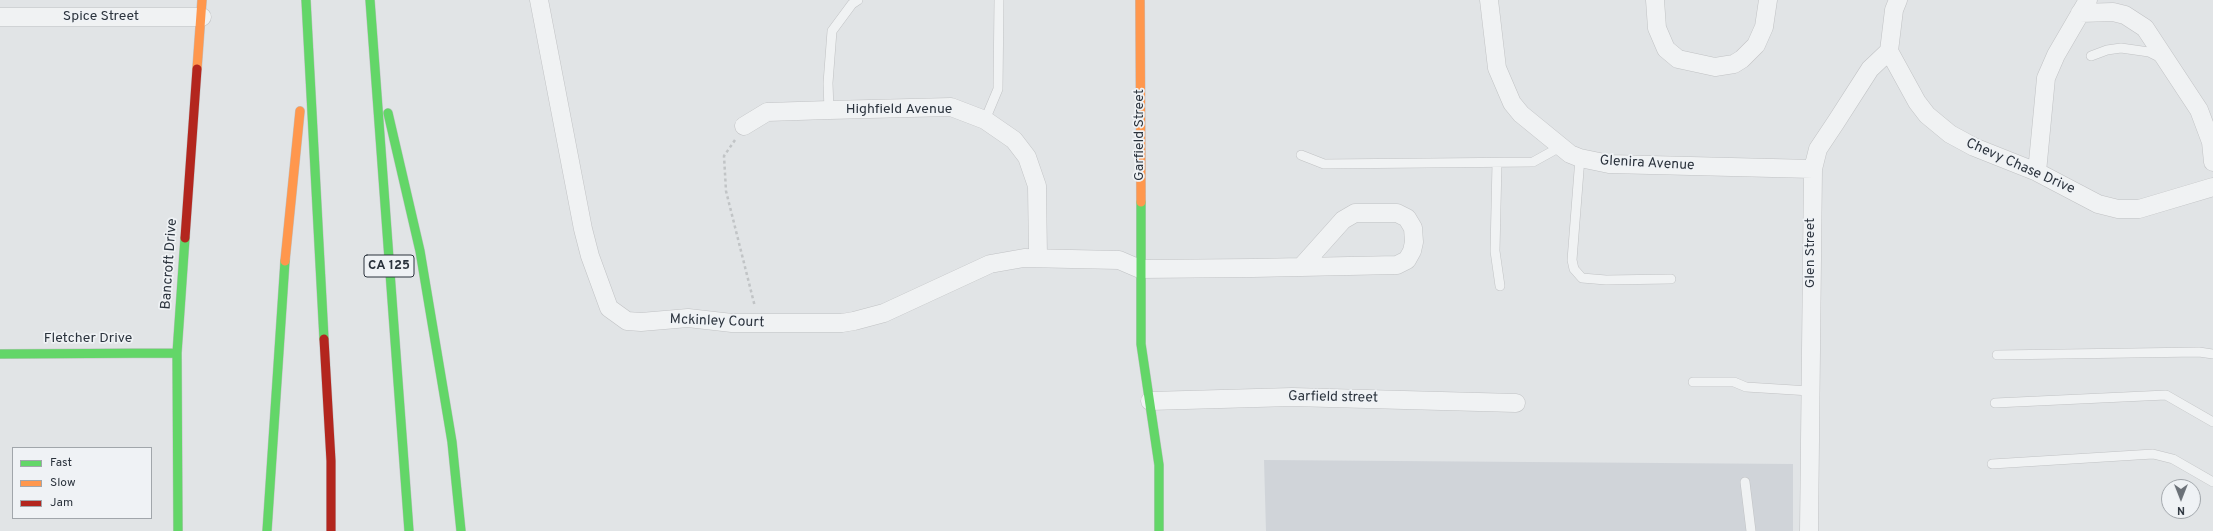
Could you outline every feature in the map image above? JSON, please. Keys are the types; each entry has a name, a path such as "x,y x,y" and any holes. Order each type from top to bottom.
{"main road":[{"path":"306,0 331,461 331,531"},
{"name":"CA 125","path":"370,0 409,531"},
{"name":"Garfield Street","path":"1140,0 1141,344 1159,465 1159,531"},
{"name":"Bancroft Drive","path":"178,531 177,353 202,8"},
{"path":"267,531 284,275 307,40"},
{"path":"372,41 420,251 452,442 461,531"},
{"name":"Fletcher Drive","path":"0,354 177,353"}],"street":[{"name":"Mckinley Court","path":"539,0 583,229 604,299 609,308 620,318 634,322 688,318 732,323 842,323 884,313 990,264 1038,257"},
{"name":"Glenira Avenue","path":"1489,0 1498,68 1512,104 1521,114 1560,147 1580,158 1609,164 1813,169"},
{"path":"1655,0 1657,28 1666,49 1678,59 1715,67 1734,64 1750,53 1756,45 1764,27 1768,0"},
{"path":"1889,52 1894,10 1898,0"},
{"path":"2037,172 2046,78 2056,55 2084,7 2113,12 2134,19 2145,28 2199,110 2211,142 2213,162"},
{"name":"Spice Street","path":"0,18 202,8"},
{"name":"Glen Street","path":"1809,531 1813,169 1818,149 1870,69 1889,52"},
{"name":"Chevy Chase Drive","path":"1889,52 1917,102 1939,126 1961,141 2037,172 2098,204 2118,209 2149,207 2213,187"},
{"name":"Highfield Avenue","path":"744,126 767,112 829,110 951,107 985,120 1014,140 1027,157 1037,186 1038,257"},
{"path":"1038,257 1119,260 1140,269 1301,267 1397,265 1407,260 1412,251 1414,242 1413,228 1407,218 1397,213 1355,213 1343,220 1301,267"},
{"name":"Garfield street","path":"1150,402 1292,397 1516,403"}],"lane":[{"path":"829,110 828,83 832,31 852,4 858,0"},
{"path":"985,120 998,89 999,0"},
{"path":"2092,56 2107,50 2121,48 2149,52 2167,62"},
{"path":"1301,155 1324,164 1533,162 1560,147"},
{"path":"1580,158 1572,260 1574,269 1582,278 1606,280 1671,279"},
{"path":"1497,163 1495,250 1500,286"},
{"path":"1997,355 2199,352 2213,354"},
{"path":"1693,382 1734,382 1746,387 1810,391"},
{"path":"1995,403 2166,395 2213,422"},
{"path":"1992,464 2153,454 2173,459 2213,482"},
{"path":"1745,482 1751,531"}],"path":[{"path":"744,126 724,156 723,166 726,191 756,307"}],"shaded area":[{"path":"1264,460 1793,464 1793,531 1266,531"}],"traffic: fast":[{"path":"306,0 324,339"},
{"path":"370,0 409,531"},
{"path":"388,113 420,251 452,442 461,531"},
{"path":"1141,202 1141,344 1159,465 1159,531"},
{"path":"178,531 177,353 185,238"},
{"path":"267,531 285,261"},
{"path":"0,354 177,353"}],"traffic: slow":[{"path":"197,69 202,0"},
{"path":"1140,0 1141,202"},
{"path":"285,261 300,111"}],"traffic: jam":[{"path":"185,238 197,69"},
{"path":"324,339 331,461 331,531"}]}
